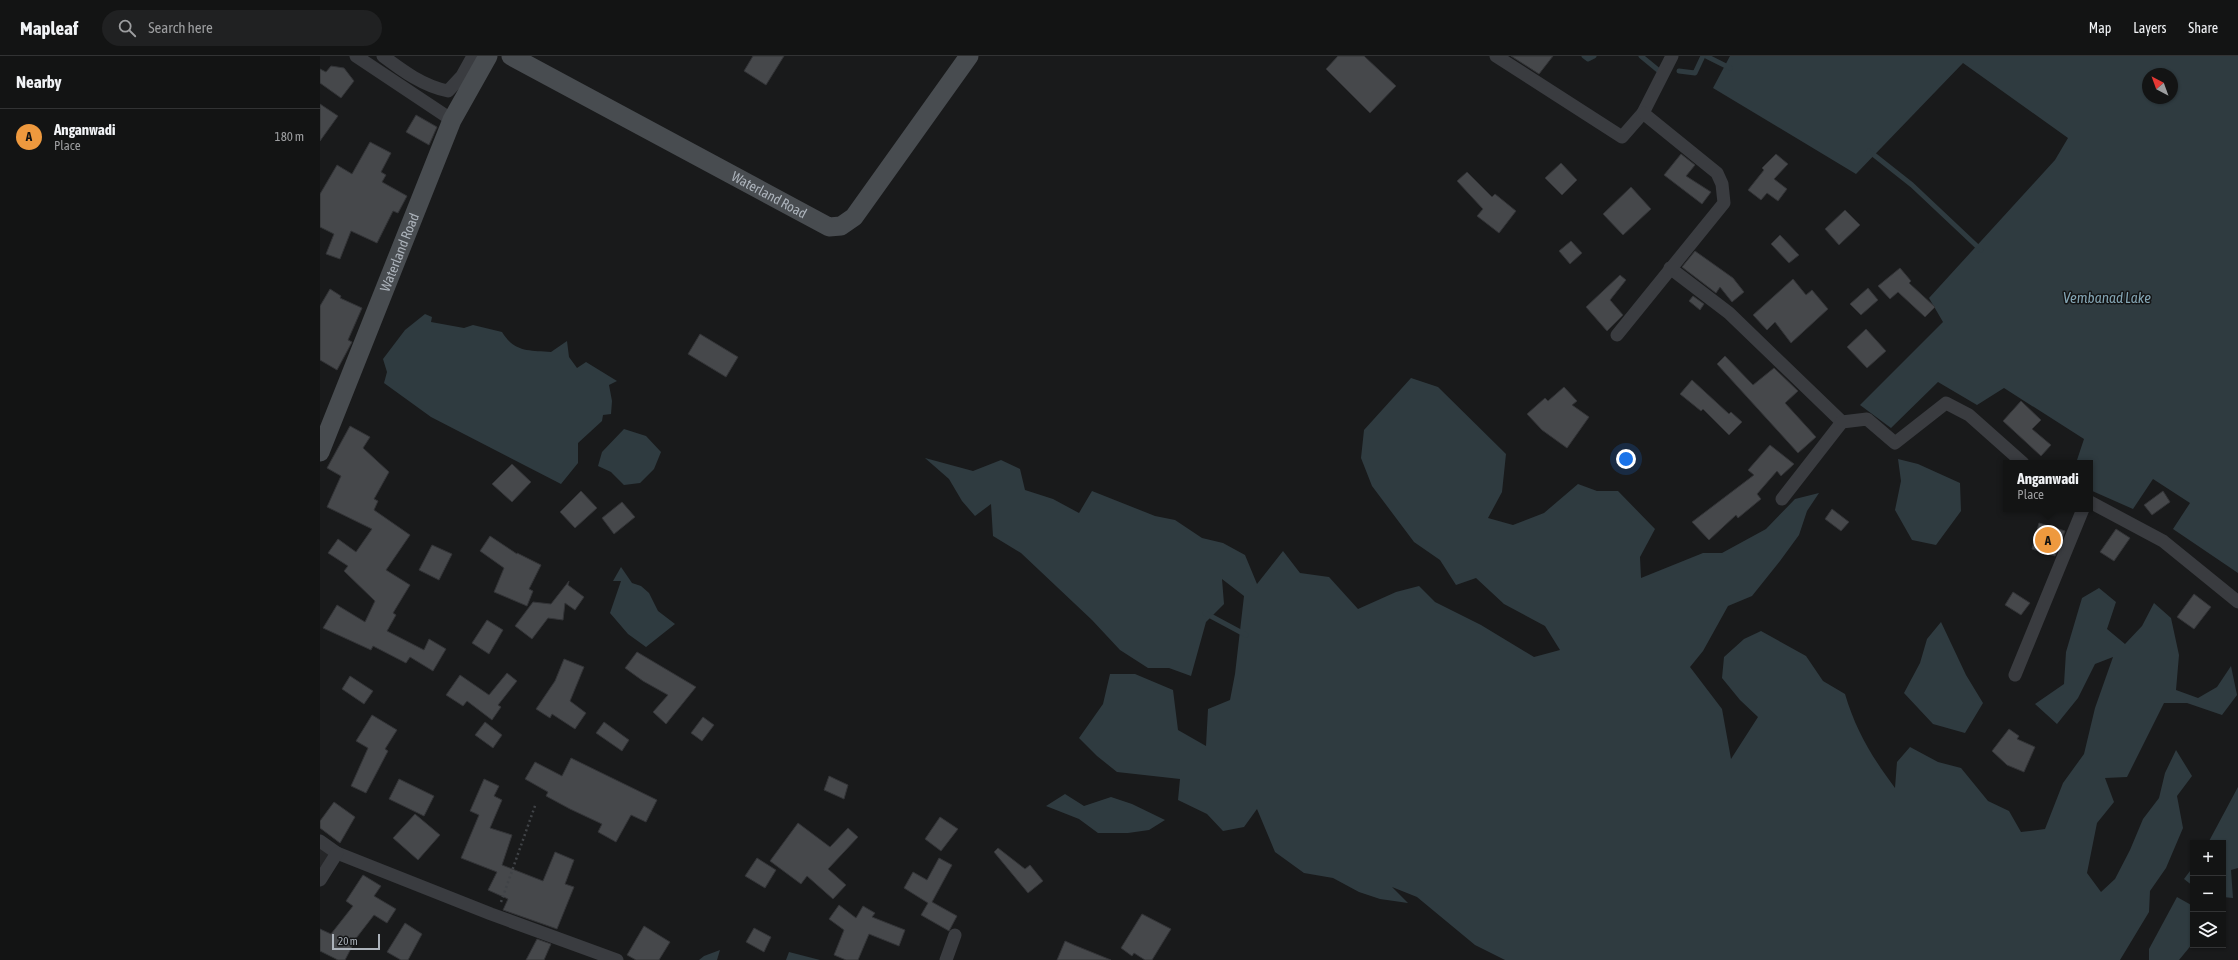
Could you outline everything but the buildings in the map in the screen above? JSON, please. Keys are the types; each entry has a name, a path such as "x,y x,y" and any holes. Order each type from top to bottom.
{"main road":[{"name":"Waterland Road","path":"320,452 452,120 488,56"},
{"name":"Waterland Road","path":"511,56 829,227 841,226 854,217 969,56"}],"street":[{"path":"356,56 452,120"},
{"path":"382,56 400,69 432,88 448,91 462,76 473,56"},
{"path":"1496,56 1622,137 1643,113 1672,56"},
{"path":"1617,335 1670,268 1724,204 1722,184 1717,173 1643,113"},
{"path":"1670,268 1729,313 1842,422"},
{"path":"1782,499 1842,422 1867,419 1894,443 1946,403 1969,415 2020,460"},
{"path":"2093,504 2163,541 2238,602"},
{"path":"2015,675 2082,512"},
{"path":"320,841 337,853 495,915 617,960"},
{"path":"320,880 337,853"},
{"path":"946,960 955,935"}],"path":[{"path":"495,915 525,837 536,803"}],"shaded area":[{"path":"320,845 334,856 320,880"}],"water":[{"name":"Vembanad Lake","path":"1730,56 2238,56 2238,573 2173,529 2190,503 2153,479 2133,509 2093,491 2093,460 2077,460 2084,439 2004,388 1977,405 1938,382 1891,428 1860,405 1943,322 1929,298 2055,160 2068,138 1963,63 1856,174 1713,88"},
{"path":"425,314 432,317 431,322 464,328 473,325 502,332 512,344 523,349 551,352 567,341 569,357 577,368 586,362 617,381 609,385 612,401 611,414 603,415 602,421 578,443 578,463 561,484 431,417 384,383 387,372 383,359 405,330"},
{"path":"1411,378 1438,387 1506,454 1502,492 1488,518 1513,525 1544,513 1578,484 1597,491 1618,491 1655,529 1640,557 1641,578 1703,553 1722,553 1766,529 1795,499 1819,493 1807,511 1799,535 1780,561 1752,596 1728,606 1703,651 1690,667 1722,709 1731,759 1758,717 1740,700 1722,678 1724,657 1744,639 1761,631 1806,656 1823,681 1845,694 1860,732 1879,765 1895,788 1897,762 1910,747 1938,762 1961,768 1988,801 2009,811 2021,832 2045,829 2063,783 2084,754 2095,708 2113,657 2095,664 2078,698 2057,724 2035,704 2064,684 2066,652 2082,598 2099,588 2116,602 2107,629 2125,644 2142,626 2154,603 2171,618 2179,655 2176,690 2198,698 2217,687 2231,666 2237,695 2222,715 2187,703 2164,703 2127,777 2105,778 2114,802 2097,823 2087,873 2101,892 2115,879 2130,850 2143,819 2159,798 2165,773 2176,750 2192,776 2177,796 2183,828 2166,868 2150,891 2149,912 2120,960 1505,960 1475,945 1417,897 1392,887 1408,903 1380,899 1359,892 1333,878 1304,873 1275,852 1257,809 1244,827 1223,831 1207,814 1178,800 1180,779 1117,772 1097,756 1079,738 1103,704 1110,674 1135,674 1173,690 1178,730 1206,746 1208,709 1230,700 1235,674 1244,596 1222,579 1224,604 1206,622 1191,676 1169,668 1148,668 1120,650 1092,620 1021,553 993,536 991,504 975,516 962,501 949,479 925,458 973,471 1001,460 1020,469 1025,490 1053,499 1079,513 1092,491 1155,516 1175,520 1202,538 1223,543 1245,555 1257,584 1283,551 1300,573 1329,577 1358,609 1396,592 1419,586 1435,602 1481,625 1534,657 1560,650 1545,626 1504,604 1476,578 1456,585 1440,560 1414,542 1372,486 1361,458 1364,430"},
{"path":"624,429 646,436 661,452 654,469 640,483 624,485 611,472 598,466 602,452"},
{"path":"1898,459 1918,464 1960,483 1961,511 1936,545 1912,540 1895,510 1901,481"},
{"path":"621,567 632,583 641,586 649,593 658,611 675,624 646,647 628,634 610,613 621,581 613,581"},
{"path":"1941,622 1966,675 1983,703 1965,733 1933,724 1904,693 1920,663 1927,639"},
{"path":"2238,787 2238,868 2231,870 2233,898 2226,897 2226,840 2210,840"},
{"path":"1065,794 1084,806 1111,797 1132,804 1165,820 1149,830 1128,833 1098,833 1079,819 1046,806"},
{"path":"2190,871 2190,884 2184,879"},
{"path":"2177,897 2190,904 2190,947 2179,960 2149,960 2149,949"},
{"path":"720,950 717,960 699,960 704,956"},
{"path":"789,952 820,960 786,960"}],"waterway":[{"path":"1584,56 1588,59 1594,56"},
{"path":"1641,56 1658,70"},
{"path":"1679,71 1695,73 1703,56"},
{"path":"1706,56 1730,68"},
{"path":"1869,151 1912,185 1981,250"},
{"path":"1205,613 1246,635"}],"place":[{"name":"Anganwadi","path":"2048,540"}]}
